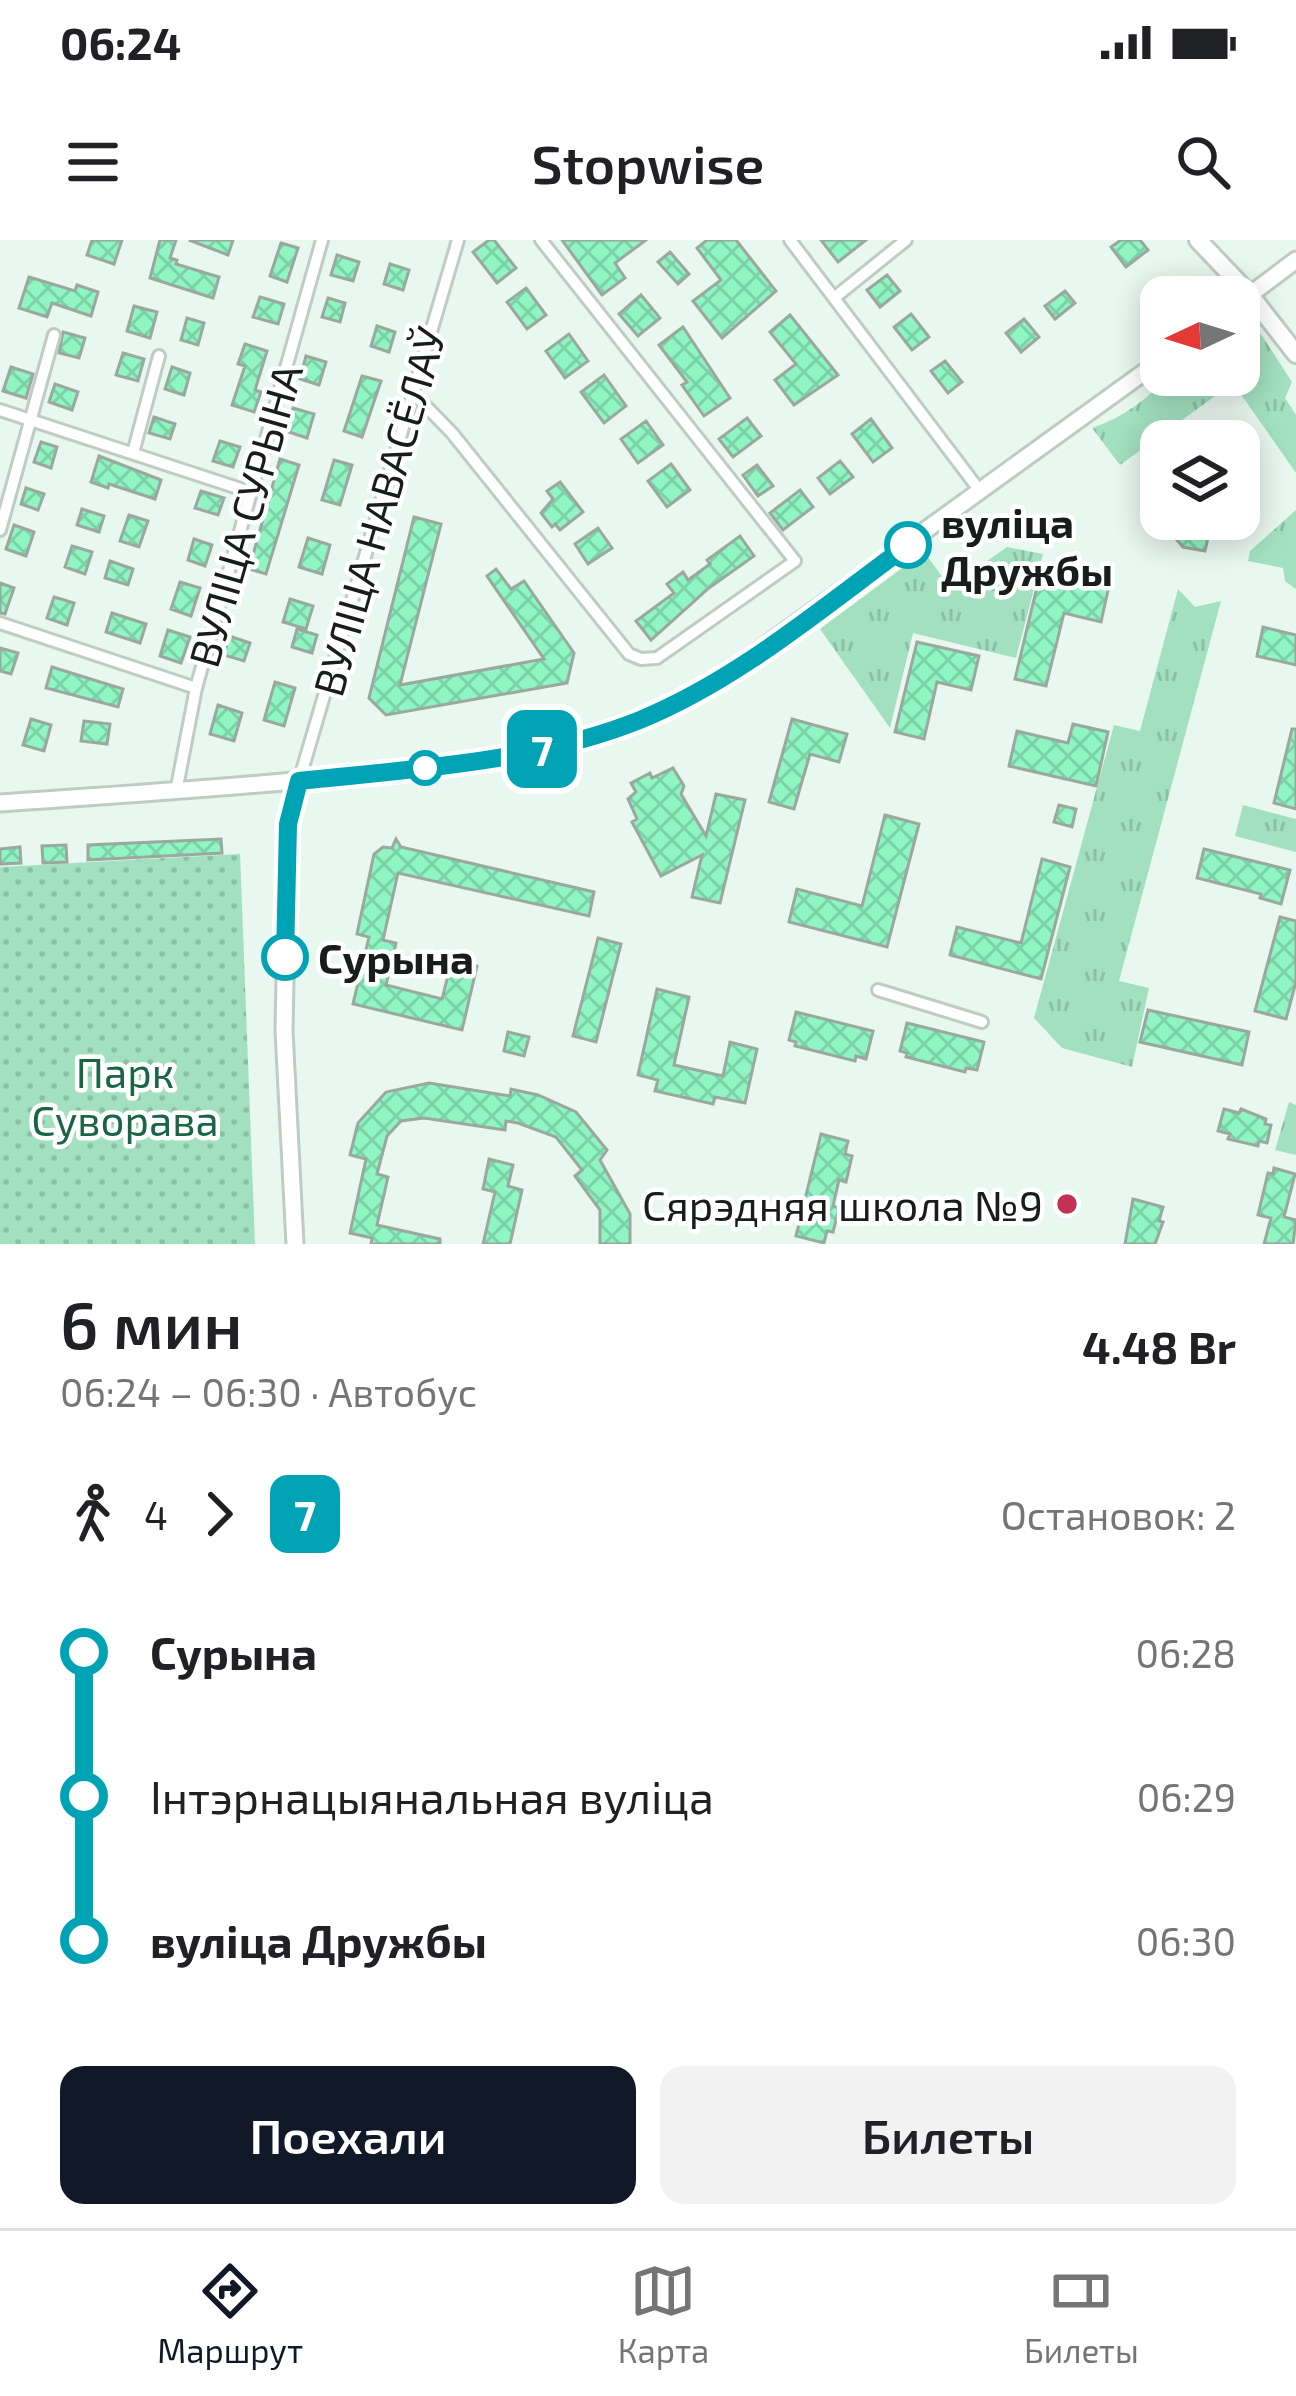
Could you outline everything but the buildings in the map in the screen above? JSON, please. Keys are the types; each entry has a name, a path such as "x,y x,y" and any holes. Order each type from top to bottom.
{"main road":[{"path":"1198,240 1226,276"},
{"path":"1216,240 1233,276"},
{"path":"1260,287 1296,260"},
{"path":"1260,316 1296,354"},
{"path":"0,802 176,792 500,758 565,744 641,719 714,683 1140,375"},
{"path":"295,1244 284,1031 288,824 299,781"}],"street":[{"name":"ВУЛІЦА СУРЫНА","path":"176,792 196,688 322,240"},
{"name":"ВУЛІЦА НАВАСЁЛАЎ","path":"299,781 458,240"},
{"path":"413,393 452,433 629,655 657,658 795,561 541,240"},
{"path":"790,240 980,491"},
{"path":"834,298 906,240"},
{"path":"0,530 54,335"},
{"path":"133,453 159,356"},
{"path":"0,410 250,492"},
{"path":"0,622 196,688"},
{"path":"878,990 982,1022"}],"green space":[{"path":"1260,333 1292,382 1285,398 1296,415 1296,473 1242,396 1260,396"},
{"path":"1147,396 1215,396 1182,420 1140,420 1140,450 1120,465 1092,428"},
{"path":"1296,510 1296,589 1285,581 1283,568 1248,561 1250,551"},
{"path":"1007,547 1043,554 1016,658 913,633 890,728 820,629 924,552 950,587"},
{"path":"1178,589 1195,607 1221,601 1119,981 1149,988 1132,1067 1062,1048 1034,1018 1114,725 1140,731"},
{"path":"1243,805 1296,819 1296,852 1235,836"},
{"name":"Парк Суворава","path":"240,854 255,1244 0,1244 0,867"},
{"path":"1289,1102 1296,1105 1296,1155 1275,1150"}],"bus line":[{"name":"7","path":"285,957 288,824 299,781 500,758 602,734 641,719 714,683 908,545"}],"place":[{"name":"вуліца Дружбы","path":"908,545"},
{"name":"Сурына","path":"285,957"},
{"name":"Сярэдняя школа №9","path":"1067,1204"}]}
